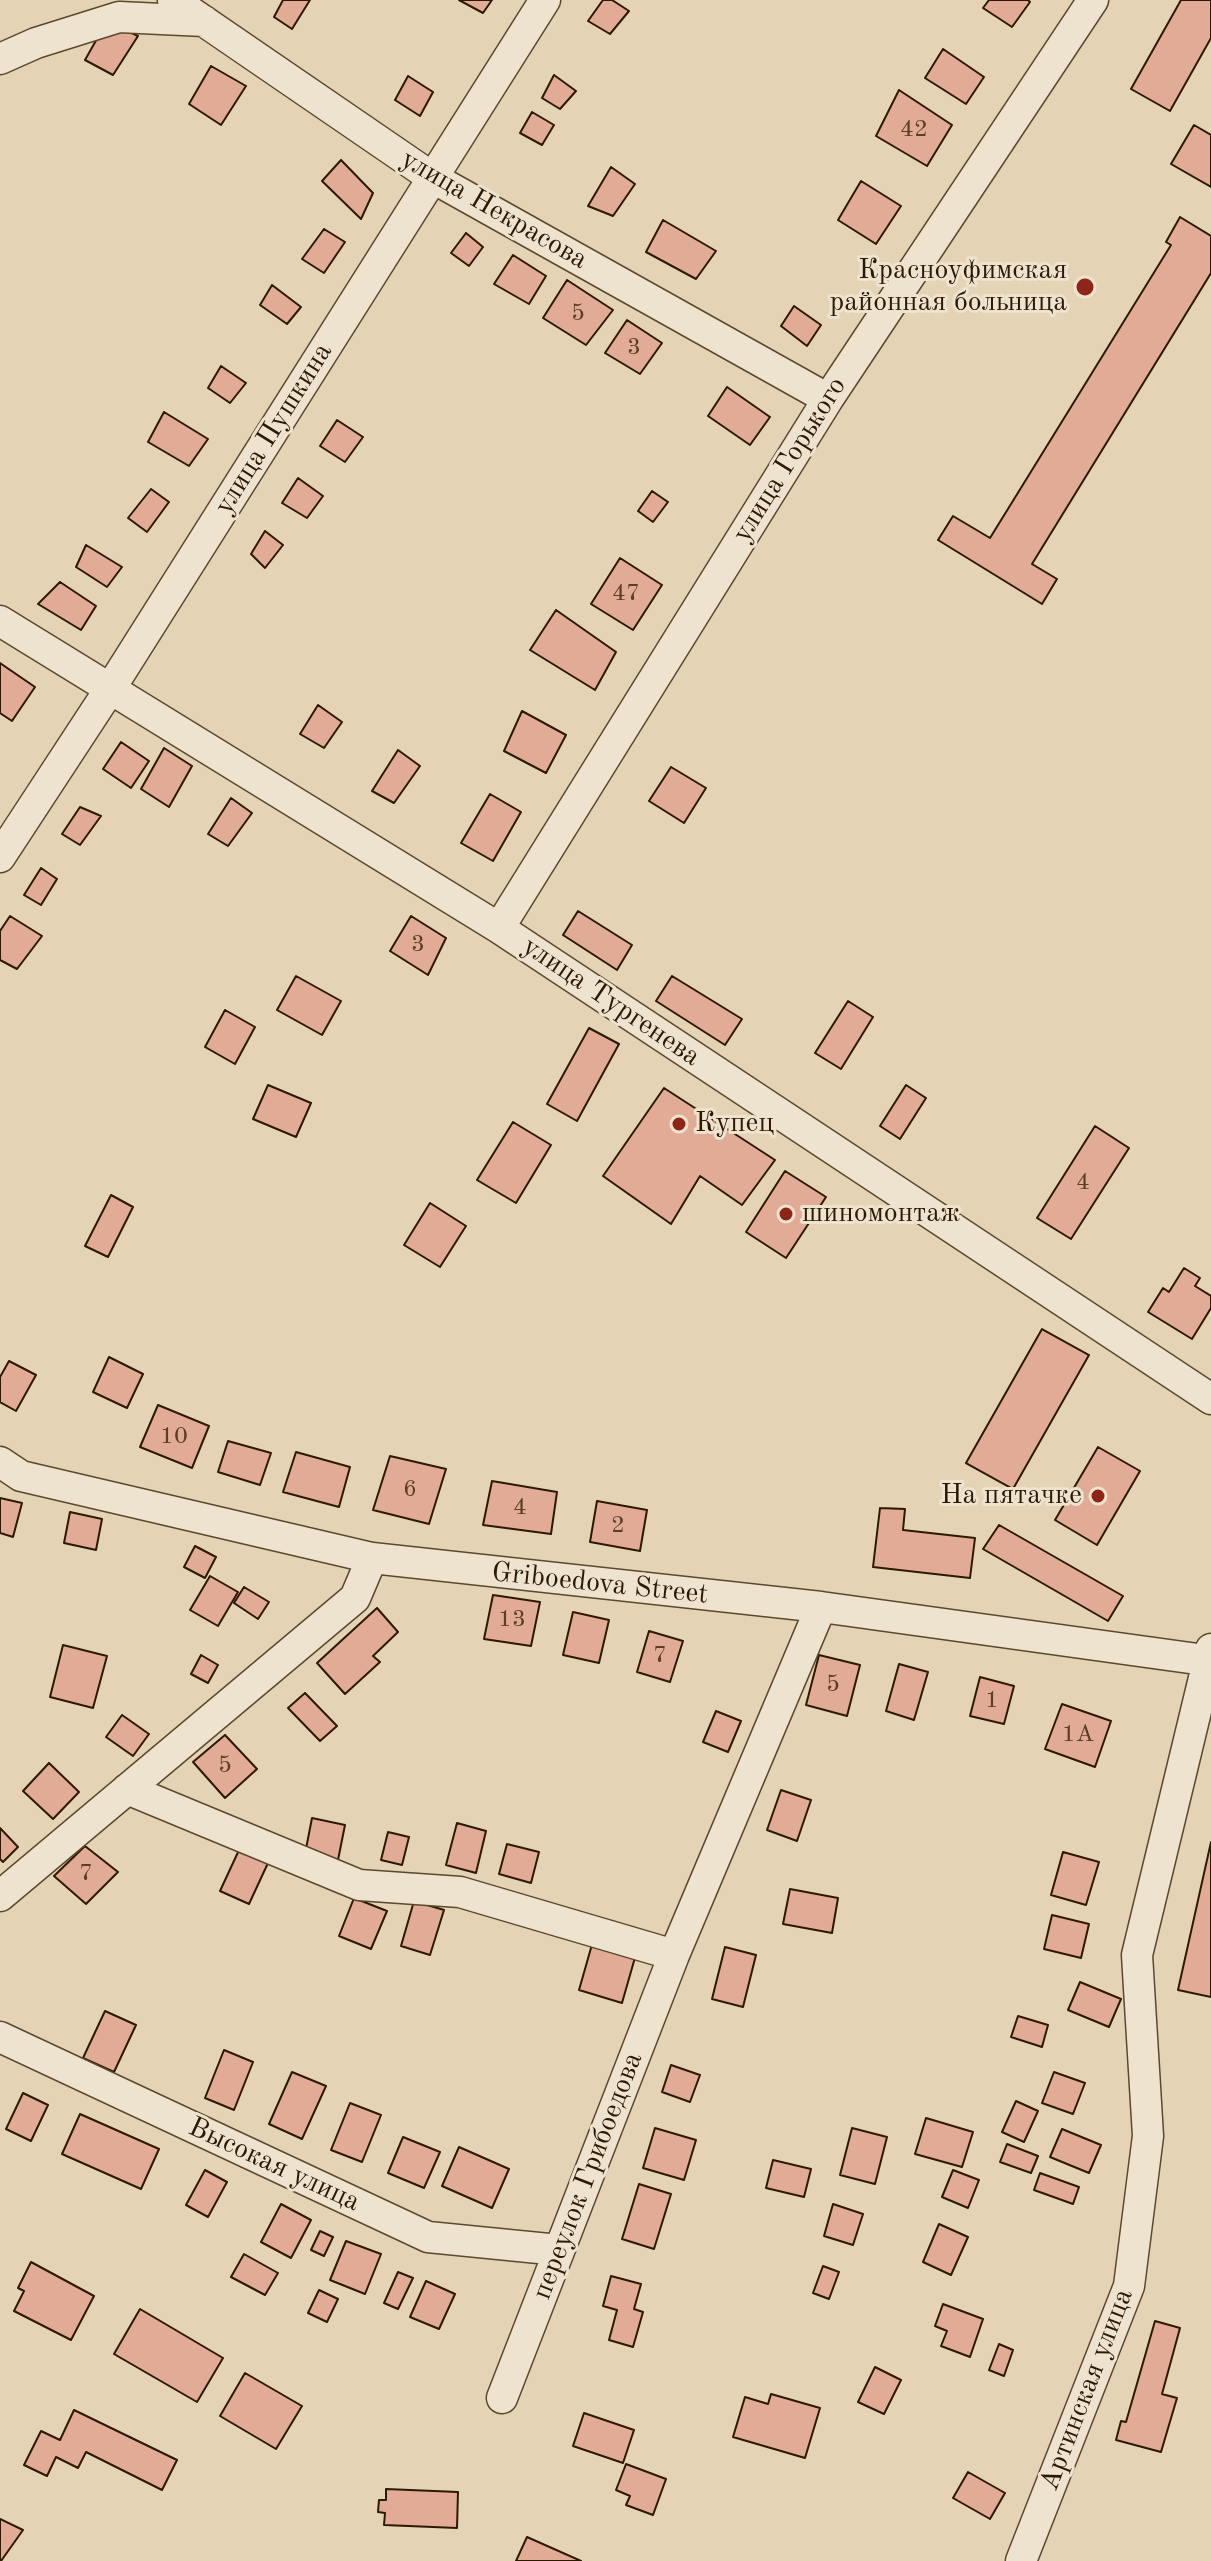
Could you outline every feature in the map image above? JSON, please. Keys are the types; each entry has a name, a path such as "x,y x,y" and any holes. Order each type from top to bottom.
{"street":[{"name":"улица Некрасова","path":"173,0 433,178 828,399"},
{"name":"улица Пушкина","path":"0,857 110,689 545,0"},
{"name":"улица Горького","path":"499,928 828,399 1093,0"},
{"path":"0,59 36,43 119,17 204,21"},
{"name":"улица Тургенева","path":"0,621 499,928 1211,1399"},
{"name":"Griboedova Street","path":"0,1462 21,1476 372,1558 821,1607 1210,1657"},
{"path":"0,1896 355,1598 372,1558"},
{"name":"переулок Грибоедова","path":"502,2398 674,1955 821,1607"},
{"name":"Артинская улица","path":"1021,2561 1129,2286 1148,2136 1137,1955 1210,1657"},
{"path":"127,1789 359,1885 460,1892 674,1955"},
{"name":"Высокая улица","path":"0,2037 428,2237 559,2250"}],"building":[{"path":"283,0 310,0 292,29 274,17"},
{"path":"459,0 492,0 483,13"},
{"path":"603,0 612,0 629,11 610,34 588,21"},
{"path":"989,0 1030,2 1012,27 983,8"},
{"path":"1181,0 1211,0 1211,38 1170,111 1131,89"},
{"path":"107,21 138,36 113,75 85,60"},
{"path":"943,49 984,77 966,104 925,78"},
{"path":"211,66 246,86 221,125 189,104"},
{"path":"554,75 576,91 560,109 542,98"},
{"path":"408,76 433,92 420,116 395,100"},
{"path":"899,90 952,125 927,166 876,136"},
{"path":"532,112 554,125 542,145 520,133"},
{"path":"1194,125 1211,135 1211,187 1171,164"},
{"path":"341,160 373,193 361,219 322,181"},
{"path":"611,167 635,184 613,216 588,206"},
{"path":"861,181 901,206 876,244 838,220"},
{"path":"1180,217 1211,236 1211,273 1032,564 1057,579 1042,604 938,540 953,516 990,538 1171,245 1166,242"},
{"path":"663,220 716,251 696,279 646,252"},
{"path":"324,229 345,242 324,273 302,259"},
{"path":"466,233 483,247 469,266 451,253"},
{"path":"513,255 546,276 529,304 494,284"},
{"path":"567,280 613,310 586,345 543,318"},
{"path":"272,285 301,307 287,324 260,305"},
{"path":"794,306 821,325 807,346 781,326"},
{"path":"627,320 662,343 640,374 605,353"},
{"path":"221,366 246,383 230,403 208,388"},
{"path":"727,387 770,417 750,445 708,416"},
{"path":"164,412 208,439 189,466 148,442"},
{"path":"337,420 363,437 345,462 320,446"},
{"path":"298,478 323,496 307,518 282,503"},
{"path":"151,489 169,502 147,532 128,518"},
{"path":"652,491 668,502 653,522 638,511"},
{"path":"265,531 283,545 265,568 251,554"},
{"path":"86,545 122,567 107,587 76,567"},
{"path":"620,558 662,585 633,630 591,604"},
{"path":"60,582 96,606 81,630 38,604"},
{"path":"556,610 616,652 595,690 530,650"},
{"path":"0,663 35,687 12,721 0,713"},
{"path":"318,705 342,722 324,748 300,734"},
{"path":"522,711 566,735 546,773 504,751"},
{"path":"121,742 149,761 131,788 103,769"},
{"path":"164,748 192,766 169,807 141,789"},
{"path":"398,750 420,766 394,803 372,791"},
{"path":"671,767 706,788 684,823 649,801"},
{"path":"490,794 521,812 493,861 461,843"},
{"path":"231,798 252,813 228,846 208,834"},
{"path":"80,807 101,816 80,845 62,834"},
{"path":"41,868 57,879 41,905 24,895"},
{"path":"578,911 632,945 617,970 563,935"},
{"path":"10,916 42,936 17,969 0,960 0,931"},
{"path":"411,916 446,938 428,975 390,951"},
{"path":"296,976 341,1001 322,1035 277,1010"},
{"path":"672,976 742,1019 725,1045 656,1001"},
{"path":"848,1001 873,1017 841,1069 815,1053"},
{"path":"225,1010 255,1027 235,1064 205,1047"},
{"path":"589,1028 619,1044 577,1121 547,1104"},
{"path":"268,1085 311,1103 296,1137 253,1119"},
{"path":"906,1085 926,1098 900,1139 880,1126"},
{"name":"Купец","path":"664,1088 775,1160 742,1205 700,1176 671,1224 603,1176"},
{"path":"513,1122 551,1145 516,1203 477,1180"},
{"path":"1095,1126 1129,1148 1071,1239 1037,1218"},
{"name":"шиномонтаж","path":"785,1171 826,1197 786,1258 746,1232"},
{"path":"111,1195 133,1207 108,1257 85,1246"},
{"path":"430,1203 466,1226 440,1267 404,1245"},
{"path":"1184,1268 1200,1278 1195,1286 1211,1296 1211,1308 1192,1339 1148,1312 1163,1288 1169,1292"},
{"path":"1042,1329 1089,1355 1013,1489 966,1463"},
{"path":"109,1357 143,1374 127,1408 93,1392"},
{"path":"9,1361 36,1375 16,1411 0,1402 0,1377"},
{"path":"158,1405 209,1426 192,1468 140,1447"},
{"path":"228,1441 271,1453 260,1485 218,1472"},
{"name":"На пятачке","path":"1098,1447 1140,1471 1097,1545 1055,1520"},
{"path":"296,1452 350,1467 339,1507 283,1492"},
{"path":"390,1456 446,1469 429,1524 373,1510"},
{"path":"492,1481 557,1492 551,1534 483,1525"},
{"path":"0,1498 22,1503 13,1537 0,1533"},
{"path":"597,1501 647,1510 640,1551 590,1542"},
{"path":"880,1508 905,1509 903,1530 975,1538 970,1578 873,1567"},
{"path":"70,1512 102,1519 96,1550 64,1543"},
{"path":"999,1525 1123,1596 1108,1621 983,1549"},
{"path":"195,1546 216,1557 205,1578 184,1567"},
{"path":"210,1576 238,1592 218,1626 190,1610"},
{"path":"244,1587 269,1602 258,1619 234,1603"},
{"path":"493,1595 540,1602 531,1646 484,1639"},
{"path":"377,1608 398,1632 373,1656 380,1662 345,1694 317,1663"},
{"path":"573,1612 609,1620 599,1663 563,1655"},
{"path":"649,1631 683,1641 670,1682 637,1672"},
{"path":"63,1645 107,1656 93,1708 50,1697"},
{"path":"201,1655 218,1665 208,1683 191,1674"},
{"path":"819,1655 860,1665 847,1716 806,1705"},
{"path":"899,1664 928,1672 914,1720 886,1711"},
{"path":"980,1677 1014,1686 1004,1724 970,1716"},
{"path":"305,1693 337,1726 320,1741 288,1708"},
{"path":"1062,1704 1111,1721 1095,1767 1045,1749"},
{"path":"716,1711 741,1721 728,1752 703,1742"},
{"path":"122,1715 149,1734 133,1756 106,1737"},
{"path":"225,1735 257,1769 225,1798 193,1762"},
{"path":"49,1763 79,1792 53,1819 23,1791"},
{"path":"781,1790 811,1800 797,1841 767,1830"},
{"path":"312,1818 345,1825 338,1860 305,1854"},
{"path":"457,1823 486,1831 476,1873 446,1865"},
{"path":"0,1828 18,1847 3,1862 0,1859"},
{"path":"388,1832 409,1837 402,1865 381,1860"},
{"path":"1211,1842 1211,1997 1178,1990"},
{"path":"507,1844 539,1852 531,1883 499,1874"},
{"path":"85,1846 118,1872 86,1904 54,1876"},
{"path":"239,1850 268,1863 249,1904 220,1891"},
{"path":"1063,1852 1099,1862 1086,1905 1051,1895"},
{"path":"790,1889 838,1898 832,1933 783,1924"},
{"path":"354,1898 387,1911 371,1949 339,1936"},
{"path":"414,1901 444,1910 430,1955 401,1946"},
{"path":"1052,1915 1089,1924 1081,1958 1044,1949"},
{"path":"593,1941 636,1954 622,2003 579,1990"},
{"path":"725,1947 756,1955 743,2007 712,1999"},
{"path":"1080,1982 1121,1999 1109,2027 1068,2010"},
{"path":"105,2011 136,2025 114,2072 83,2058"},
{"path":"1018,2016 1048,2025 1042,2047 1011,2037"},
{"path":"224,2050 253,2062 234,2110 205,2098"},
{"path":"671,2065 700,2075 690,2102 662,2092"},
{"path":"292,2072 326,2086 302,2139 269,2124"},
{"path":"1054,2072 1085,2083 1073,2114 1042,2103"},
{"path":"23,2093 48,2105 31,2141 6,2129"},
{"path":"1016,2101 1038,2111 1024,2142 1002,2132"},
{"path":"350,2103 381,2115 362,2162 331,2150"},
{"path":"80,2114 159,2149 141,2189 62,2154"},
{"path":"926,2118 973,2132 962,2167 915,2154"},
{"path":"655,2128 696,2140 684,2180 643,2168"},
{"path":"852,2128 887,2137 875,2184 840,2175"},
{"path":"1062,2129 1101,2145 1089,2173 1050,2157"},
{"path":"403,2137 440,2152 424,2188 388,2173"},
{"path":"1007,2144 1038,2156 1031,2173 1000,2162"},
{"path":"459,2147 509,2169 492,2208 442,2186"},
{"path":"773,2160 811,2169 804,2197 766,2188"},
{"path":"205,2170 227,2182 208,2217 186,2205"},
{"path":"953,2170 979,2180 968,2208 942,2197"},
{"path":"1040,2173 1079,2187 1073,2204 1034,2190"},
{"path":"639,2184 671,2194 654,2249 622,2239"},
{"path":"281,2204 311,2220 291,2258 261,2242"},
{"path":"833,2204 863,2214 853,2245 824,2236"},
{"path":"939,2224 968,2237 951,2275 923,2262"},
{"path":"320,2231 333,2237 324,2256 311,2250"},
{"path":"346,2241 381,2254 365,2294 330,2280"},
{"path":"244,2254 278,2273 265,2295 231,2277"},
{"path":"31,2262 94,2296 71,2340 14,2311 24,2291 18,2288"},
{"path":"823,2266 839,2272 829,2299 813,2293"},
{"path":"398,2272 413,2278 398,2309 384,2303"},
{"path":"611,2276 641,2284 634,2309 643,2312 633,2347 609,2340 617,2310 603,2306"},
{"path":"426,2281 455,2294 439,2329 410,2317"},
{"path":"319,2290 338,2299 327,2322 308,2313"},
{"path":"943,2304 983,2319 970,2357 941,2346 947,2331 935,2326"},
{"path":"140,2309 223,2358 197,2402 114,2354"},
{"path":"1155,2321 1180,2328 1162,2394 1177,2398 1161,2452 1116,2440 1121,2421 1126,2422"},
{"path":"999,2344 1013,2350 1004,2376 989,2370"},
{"path":"875,2367 901,2380 884,2414 858,2402"},
{"path":"245,2373 302,2406 276,2449 220,2416"},
{"path":"771,2394 820,2408 805,2458 733,2437 745,2397 768,2404"},
{"path":"74,2410 177,2460 162,2490 86,2452 78,2468 56,2457 47,2476 24,2465 41,2431 60,2440"},
{"path":"584,2413 634,2430 623,2463 573,2446"},
{"path":"626,2464 666,2479 653,2515 626,2505 630,2496 616,2490"},
{"path":"968,2472 1005,2493 990,2519 953,2498"},
{"path":"386,2489 458,2492 457,2528 384,2525 385,2513 378,2512 379,2500 386,2500"},
{"path":"0,2519 23,2530 1,2561 0,2561"},
{"path":"527,2537 581,2561 516,2561"}],"place":[{"name":"Красноуфимская районная больница","path":"1085,287"},
{"name":"Купец","path":"679,1124"},
{"name":"шиномонтаж","path":"786,1214"},
{"name":"На пятачке","path":"1098,1496"}]}
